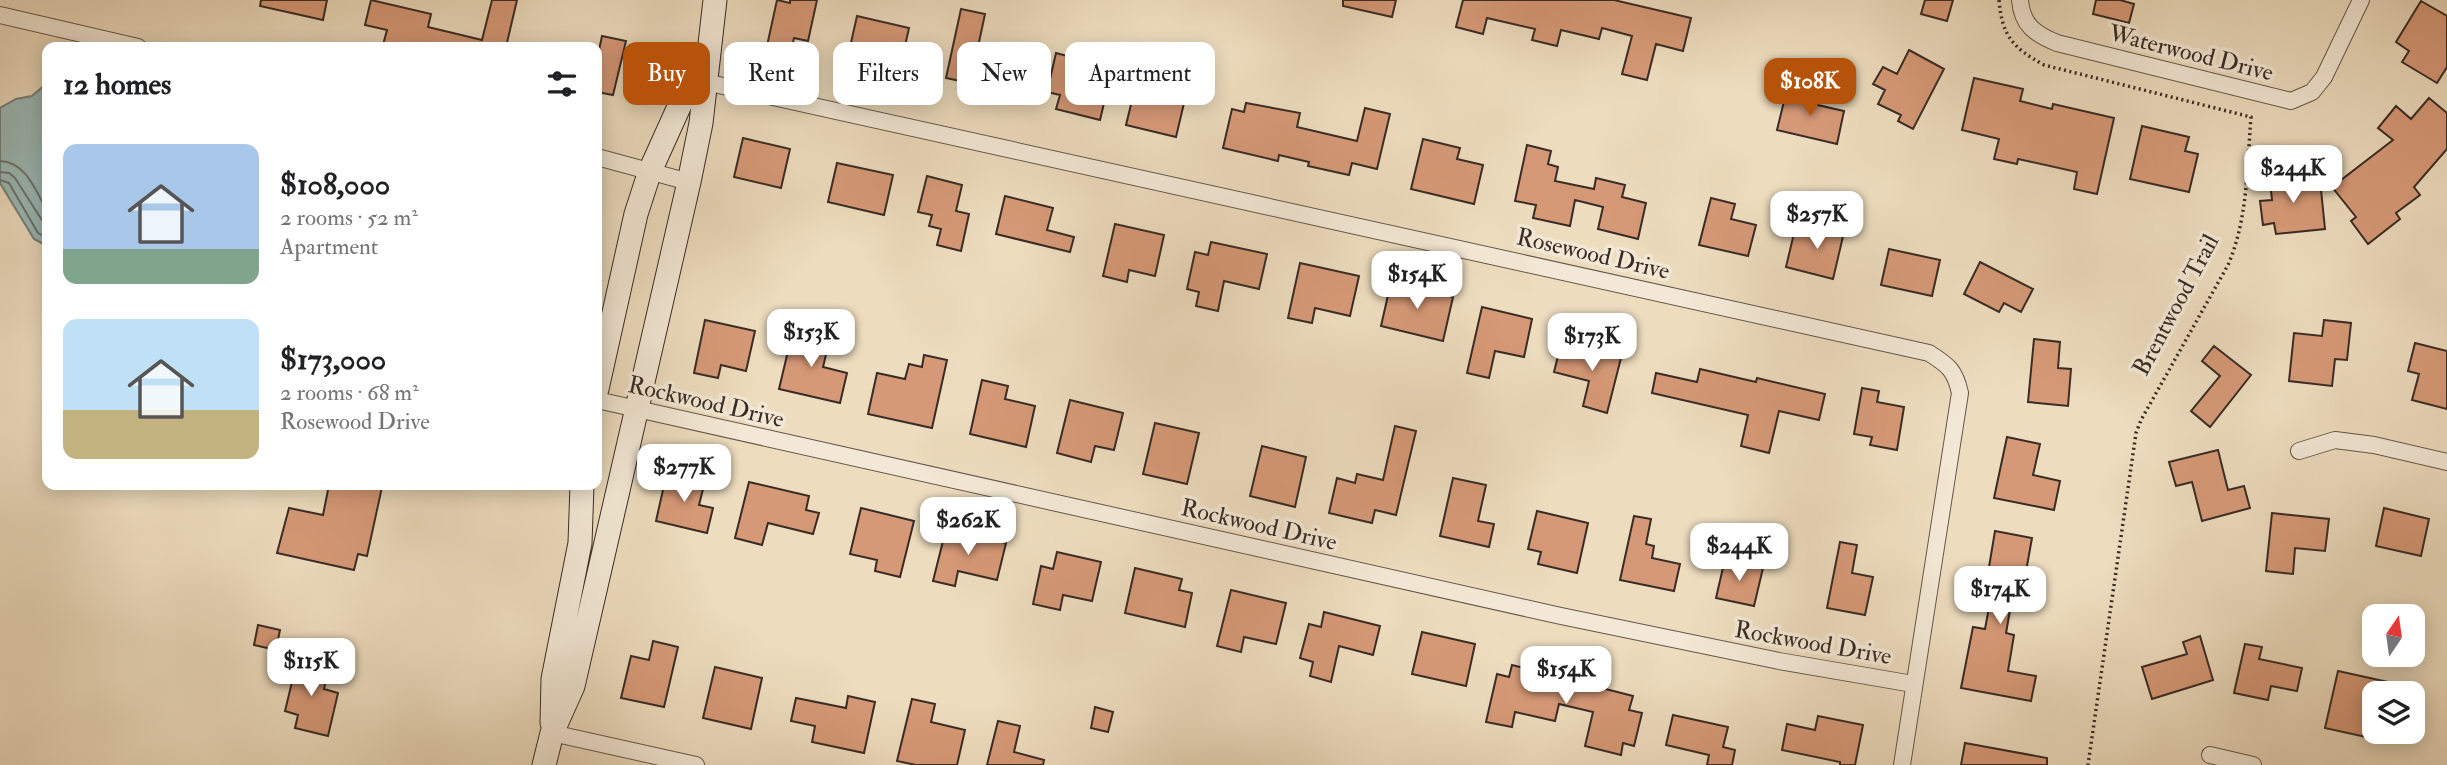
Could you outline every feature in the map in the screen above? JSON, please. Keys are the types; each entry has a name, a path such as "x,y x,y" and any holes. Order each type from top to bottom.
{"main road":[{"path":"710,42 715,0"},
{"path":"602,366 636,214 650,171 680,105"},
{"path":"544,765 552,733 573,686 689,182 703,105"},
{"path":"552,733 553,679 580,543 582,490"}],"street":[{"name":"Waterwood Drive","path":"2020,0 2021,12 2027,26 2041,37 2057,43 2291,101 2312,92 2324,77 2361,0"},
{"path":"0,15 116,42"},
{"name":"Rosewood Drive","path":"710,83 1325,217 1929,353 1946,364 1956,377 1960,393 1902,765"},
{"path":"602,158 689,182"},
{"name":"Rockwood Drive","path":"602,401 1561,616 1779,661 1913,684"},
{"path":"2298,451 2335,440 2374,445 2447,462"},
{"path":"552,733 696,765"},
{"path":"2210,755 2253,765"}],"path":[{"name":"Brentwood Trail","path":"1999,0 2004,31 2011,43 2024,55 2044,65 2251,117 2241,223 2235,249 2136,433 2088,765"}],"water":[{"path":"42,87 42,243 34,239 0,183 0,108 16,99 32,96"}],"building":[{"path":"261,0 327,0 323,20 260,6"},
{"path":"371,0 431,14 428,27 482,40 492,0 517,0 507,42 384,42 387,30 365,25"},
{"path":"777,0 790,3 790,0 817,0 808,41 794,38 793,42 768,42"},
{"path":"1343,0 1396,0 1392,17 1343,6"},
{"path":"1463,0 1614,0 1691,18 1683,51 1656,44 1647,80 1622,74 1632,36 1602,28 1599,39 1561,30 1557,46 1532,40 1535,29 1487,18 1483,34 1456,27"},
{"path":"1925,0 1953,0 1947,21 1921,14"},
{"path":"2096,0 2120,0 2134,4 2129,23 2093,14"},
{"path":"2421,1 2447,16 2447,67 2437,83 2402,62 2409,51 2396,42"},
{"path":"961,9 985,14 979,42 957,42 957,80 946,78"},
{"path":"857,16 909,28 906,42 851,42"},
{"path":"602,36 626,41 623,42 623,53 613,95 602,93"},
{"path":"1909,50 1944,69 1913,129 1898,121 1901,115 1878,104 1885,90 1873,84 1883,67 1897,74"},
{"path":"1056,53 1065,55 1065,105 1104,105 1100,120 1056,109 1060,95 1051,93 1051,75"},
{"path":"1974,78 2023,89 2020,101 2052,109 2053,104 2114,118 2097,194 2074,189 2077,172 2018,159 2017,164 1994,159 1999,139 1962,130"},
{"path":"1787,89 1811,94 1809,103 1844,111 1837,144 1777,130"},
{"path":"2429,98 2447,113 2447,149 2414,187 2420,195 2396,213 2400,219 2368,244 2351,221 2356,217 2332,187 2393,140 2378,128 2396,106 2411,119"},
{"path":"1246,103 1300,113 1297,127 1357,141 1365,108 1390,114 1377,169 1352,163 1349,175 1308,166 1309,162 1279,155 1278,161 1223,148 1232,109 1244,112"},
{"path":"1131,105 1184,105 1176,137 1126,125"},
{"path":"2142,126 2189,137 2185,151 2198,154 2189,192 2130,179"},
{"path":"743,138 790,149 781,188 734,177"},
{"path":"1423,139 1460,148 1457,159 1483,165 1474,204 1411,189"},
{"path":"1527,145 1551,151 1548,164 1558,167 1555,181 1594,189 1596,178 1625,185 1622,197 1646,203 1638,239 1598,229 1603,207 1575,200 1570,226 1533,218 1536,205 1515,201"},
{"path":"837,163 893,175 884,215 828,202"},
{"path":"2291,170 2293,183 2320,180 2325,229 2276,234 2274,223 2263,225 2260,201 2272,200 2269,172"},
{"path":"927,176 962,185 956,211 969,214 961,251 937,245 941,229 929,226 932,215 918,212"},
{"path":"1005,196 1053,208 1047,230 1074,237 1070,252 996,234"},
{"path":"1711,198 1735,204 1731,219 1756,225 1748,256 1699,245"},
{"path":"1822,222 1845,228 1833,279 1786,267 1795,229 1819,235"},
{"path":"1115,224 1164,235 1155,276 1129,270 1127,282 1103,276"},
{"path":"1211,242 1267,254 1259,289 1224,281 1218,311 1196,306 1199,292 1187,289 1195,252 1208,255"},
{"path":"1889,249 1940,260 1932,296 1881,285"},
{"path":"1980,262 2033,289 2021,312 2004,303 1999,312 1964,294"},
{"path":"1300,263 1359,276 1350,316 1315,308 1312,323 1288,318"},
{"path":"1391,282 1453,297 1443,341 1381,326"},
{"path":"1482,307 1532,319 1524,357 1495,351 1489,378 1467,373"},
{"path":"705,320 755,331 746,371 721,365 718,378 694,373"},
{"path":"2324,320 2351,323 2347,360 2335,359 2332,386 2289,381 2294,333 2322,336"},
{"path":"793,330 830,338 823,367 847,373 840,403 779,389"},
{"path":"2034,339 2060,342 2058,368 2071,369 2068,406 2028,402"},
{"path":"1575,342 1622,354 1607,413 1583,406 1589,381 1554,372 1559,352 1572,355"},
{"path":"2415,343 2447,351 2447,409 2412,400 2419,374 2408,371"},
{"path":"2214,346 2251,375 2210,427 2191,411 2220,376 2202,361"},
{"path":"924,355 947,360 932,428 868,414 877,373 905,379 909,364 922,367"},
{"path":"1700,369 1756,382 1757,378 1825,394 1819,420 1779,411 1769,453 1741,446 1748,415 1652,393 1656,373 1697,382"},
{"path":"982,380 1008,386 1005,399 1035,406 1026,447 970,434"},
{"path":"1862,388 1879,391 1877,402 1904,407 1897,450 1870,445 1872,437 1854,434"},
{"path":"1070,400 1123,413 1114,450 1095,446 1091,462 1057,453"},
{"path":"1155,423 1199,433 1187,484 1143,474"},
{"path":"1395,426 1416,431 1396,515 1375,510 1372,523 1329,513 1337,478 1355,483 1357,474 1383,480"},
{"path":"2007,437 2040,444 2033,475 2060,481 2054,510 1994,498"},
{"path":"1262,446 1306,457 1295,507 1250,496"},
{"path":"2218,450 2228,490 2244,486 2250,508 2202,521 2192,482 2176,486 2169,462"},
{"path":"667,472 705,481 699,505 713,508 707,533 656,521"},
{"path":"1453,478 1486,485 1478,521 1494,524 1489,547 1440,536"},
{"path":"749,482 809,496 806,510 819,513 813,534 768,523 762,545 735,538"},
{"path":"328,490 381,490 367,556 358,554 354,570 277,553 289,508 323,515"},
{"path":"861,508 914,521 900,577 875,571 877,560 850,554"},
{"path":"2384,508 2429,519 2421,556 2376,546"},
{"path":"1537,511 1588,523 1577,573 1538,564 1541,552 1528,549"},
{"path":"2272,513 2329,519 2325,551 2295,548 2293,574 2266,571"},
{"path":"1634,516 1651,519 1646,544 1654,546 1652,558 1680,564 1674,591 1620,580"},
{"path":"946,529 1006,543 997,580 958,571 955,586 933,581"},
{"path":"1995,531 2032,538 2025,577 2016,576 2006,633 2014,635 2008,671 2036,676 2031,701 1961,688 1973,627 1985,629 1995,575 1988,573"},
{"path":"1840,542 1857,545 1852,573 1873,577 1865,615 1827,608"},
{"path":"1057,552 1101,562 1092,601 1063,595 1060,610 1033,604 1041,566 1053,569"},
{"path":"1725,559 1763,568 1754,606 1716,598"},
{"path":"1135,568 1182,579 1179,590 1192,593 1185,627 1125,613"},
{"path":"1231,590 1286,603 1276,644 1244,637 1241,652 1217,646"},
{"path":"1324,612 1380,626 1373,655 1339,646 1331,682 1310,676 1313,662 1300,658 1309,624 1321,627"},
{"path":"258,625 280,630 276,650 254,645"},
{"path":"1422,632 1475,644 1466,686 1412,674"},
{"path":"2200,636 2213,680 2152,699 2142,667 2187,654 2183,642"},
{"path":"653,641 678,647 664,707 621,698 631,656 649,660"},
{"path":"2245,644 2262,647 2259,659 2302,668 2297,691 2271,686 2268,700 2234,693"},
{"path":"298,657 322,662 320,674 327,676 324,689 338,693 328,736 295,728 298,715 285,711"},
{"path":"1512,665 1633,696 1629,710 1642,713 1634,746 1623,743 1621,755 1585,746 1593,712 1559,704 1555,721 1515,712 1512,727 1486,722 1497,674 1509,677"},
{"path":"715,667 762,678 751,729 703,718"},
{"path":"2338,671 2384,681 2362,681 2362,736 2325,728"},
{"path":"848,696 875,702 864,753 812,742 815,726 791,721 796,698 846,708"},
{"path":"912,699 935,704 931,722 965,730 957,765 916,765 897,761"},
{"path":"1095,707 1113,712 1108,732 1091,728"},
{"path":"1673,715 1728,727 1723,747 1735,750 1732,765 1707,765 1709,755 1666,745"},
{"path":"1818,716 1863,725 1855,765 1840,765 1840,762 1782,750 1787,724 1815,730"},
{"path":"998,721 1020,726 1014,752 1044,760 1043,765 987,765"},
{"path":"1965,743 2047,758 2047,765 1961,765"}]}
